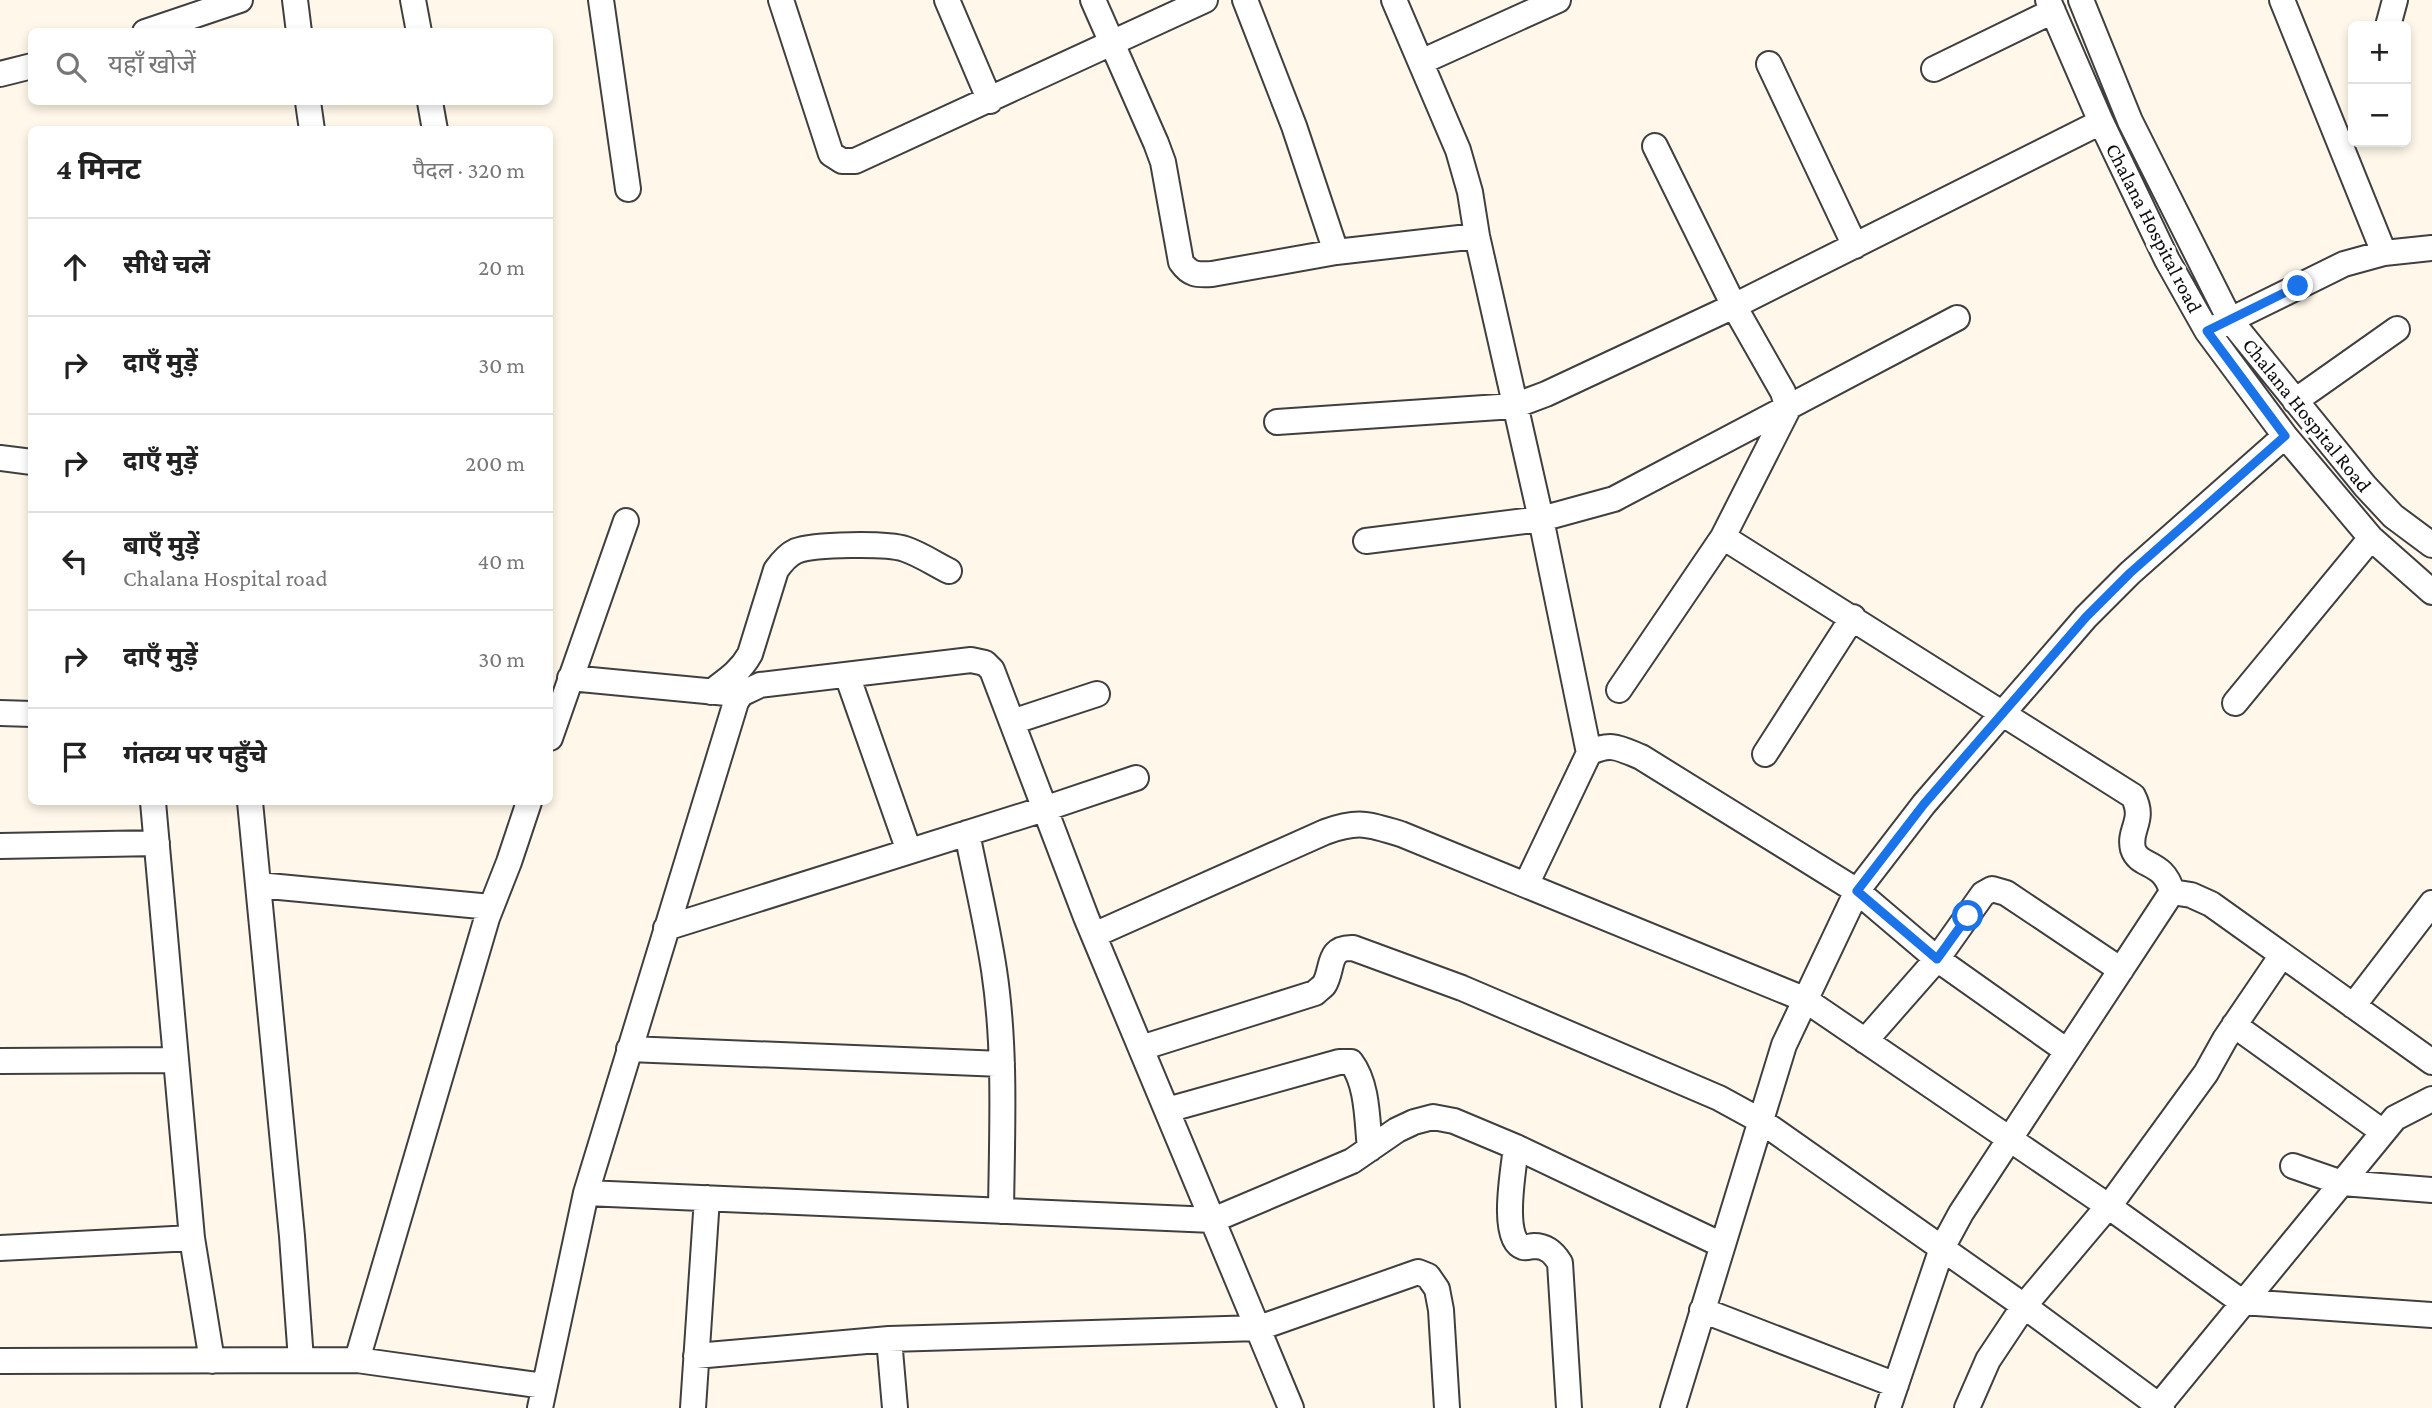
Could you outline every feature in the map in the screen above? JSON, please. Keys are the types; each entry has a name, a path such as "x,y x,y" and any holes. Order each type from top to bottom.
{"street":[{"path":"157,28 240,0"},
{"path":"295,0 298,28"},
{"path":"413,0 418,28"},
{"path":"601,0 628,189"},
{"path":"781,0 831,154 842,161 855,161 877,153 1205,0"},
{"path":"947,0 990,101"},
{"path":"1093,0 1163,162 1181,262 1186,270 1196,275 1212,274 1336,252 1477,236"},
{"path":"1245,0 1294,126 1336,252"},
{"path":"1394,0 1458,150 1470,192 1477,236 1541,519 1588,753 1526,885"},
{"name":"Chalana Hospital Road","path":"2081,0 2130,121 2230,320 2365,486 2393,516 2432,545"},
{"path":"2282,0 2384,253"},
{"path":"2389,21 2395,0"},
{"path":"1421,62 1542,3"},
{"path":"1934,69 2051,6"},
{"name":"Chalana Hospital road","path":"2051,6 2101,122 2167,260 2207,331 2285,436 2371,538 2432,588"},
{"path":"1769,64 1855,246"},
{"path":"0,75 28,67"},
{"path":"308,105 311,126"},
{"path":"431,105 434,126"},
{"path":"1277,422 1514,406 1546,394 1734,306 2101,122"},
{"path":"1619,690 1723,537 1787,409 1783,392 1734,306 1655,146"},
{"path":"2350,169 2356,147"},
{"path":"2207,331 2344,264 2384,253 2432,248"},
{"path":"1366,541 1541,519 1615,499 1957,318"},
{"path":"2295,401 2397,329"},
{"path":"1673,1408 1784,1045 1857,891 1924,804 2086,617 2130,573 2285,436"},
{"path":"0,458 28,462"},
{"path":"554,711 570,678 626,521"},
{"path":"1723,537 2133,796 2139,807 2133,849 2140,860 2158,868 2169,878 2172,892 1961,1213 1942,1248 1888,1408"},
{"path":"2235,703 2371,538"},
{"path":"710,692 737,674 744,665 750,654 776,570 784,559 796,551 887,545 905,550 949,571"},
{"path":"1765,754 1853,617"},
{"path":"570,678 741,694 760,685 971,660 985,663 992,670 1094,935 1291,1408"},
{"path":"847,676 909,851"},
{"path":"0,1361 357,1360 542,1397 586,1193 732,715 741,694"},
{"path":"1012,722 1097,694"},
{"path":"0,713 28,713"},
{"path":"1588,753 1603,746 1616,747 1642,757 1857,891 1937,959 2067,1051"},
{"path":"666,928 1136,778"},
{"path":"153,805 192,1238 212,1361"},
{"path":"250,805 301,1360"},
{"path":"357,1360 491,907 528,805"},
{"path":"1094,935 1347,824 1370,824 1401,834 1804,999 2108,1206 2242,1302 2432,1315"},
{"path":"967,833 994,970 1002,1064 1001,1211"},
{"path":"0,846 157,843"},
{"path":"258,885 491,907"},
{"path":"1865,1041 1937,959 1983,894 1992,889 2006,893 2121,970"},
{"path":"2172,892 2191,895 2211,904 2432,1062"},
{"path":"2353,1006 2432,903"},
{"path":"1141,1048 1315,993 1324,984 1336,953 1345,948 1353,948 1462,988 1719,1098 1761,1121 2024,1306 2159,1407 2242,1302 2395,1118 2432,1099"},
{"path":"1967,1408 1988,1360 2024,1306 2108,1206 2206,1073 2234,1025 2281,955"},
{"path":"2234,1025 2383,1132"},
{"path":"629,1049 1002,1064"},
{"path":"0,1061 174,1060"},
{"path":"1167,1110 1339,1062 1351,1062 1362,1083 1370,1149"},
{"path":"586,1193 1213,1220 1352,1161 1397,1130 1433,1117 1454,1121 1516,1147 1722,1245"},
{"path":"1516,1147 1509,1226 1513,1240 1523,1247 1541,1246 1553,1252 1560,1264 1569,1408"},
{"path":"2293,1166 2342,1183 2432,1190"},
{"path":"693,1408 707,1198"},
{"path":"0,1248 192,1238"},
{"path":"696,1356 890,1339 1259,1328 1418,1272 1429,1276 1437,1289 1441,1311 1447,1408"},
{"path":"1702,1310 1896,1385"},
{"path":"890,1339 895,1408"}],"route":[{"path":"1968,916 1937,959 1857,891 1924,804 2086,617 2130,573 2285,436 2207,331 2298,286"}]}
